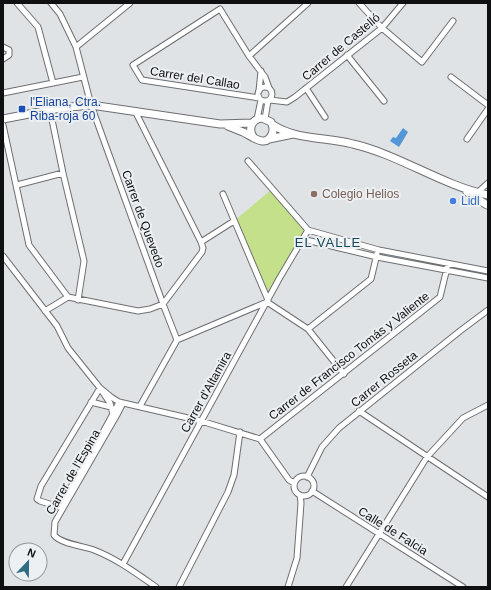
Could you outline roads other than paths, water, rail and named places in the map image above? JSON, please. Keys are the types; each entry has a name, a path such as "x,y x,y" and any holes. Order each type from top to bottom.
{"main road":[{"path":"3,119 50,110 91,105 220,124 243,132 260,141 266,141 293,134"},
{"path":"220,124 265,119 268,120 273,126 293,134 335,140 369,148 461,187 477,193 488,195"},
{"path":"254,138 250,131 255,121"},
{"path":"269,139 273,133 273,126"},
{"path":"461,187 488,205"}],"street":[{"path":"17,3 38,27 53,83"},
{"name":"Carrer de Quevedo","path":"52,3 60,14 76,47 91,105 162,304 177,340"},
{"path":"76,47 130,3"},
{"path":"223,3 220,9 249,56 265,77 270,89 272,95 269,100 265,119"},
{"path":"249,56 308,3"},
{"path":"359,3 382,28 422,62 453,21"},
{"name":"Carrer de Castelló","path":"285,102 306,88 382,28 403,3"},
{"name":"Carrer del Callao","path":"220,9 133,65 142,80 247,96 259,95"},
{"path":"3,47 9,50 9,55 3,59"},
{"path":"347,55 384,101"},
{"path":"255,121 261,71"},
{"path":"3,93 83,77"},
{"path":"451,77 488,105"},
{"path":"259,95 262,88 270,89 285,102"},
{"path":"306,88 325,117"},
{"path":"259,95 264,101 269,100 285,102"},
{"path":"50,110 84,262 78,300"},
{"path":"467,139 488,110"},
{"path":"3,125 29,245 68,297 138,312 162,304 202,252 203,248 135,111"},
{"path":"248,161 308,230 378,250 488,271"},
{"path":"17,185 63,173"},
{"path":"477,193 488,183"},
{"path":"223,194 267,301 308,329 344,374"},
{"path":"200,242 234,221"},
{"name":"Carrer d'Altamira","path":"123,564 267,301 308,230"},
{"path":"302,240 488,278"},
{"path":"308,329 372,279 378,250"},
{"path":"3,256 56,326 68,348 100,388 110,403 113,414"},
{"name":"Carrer de Francisco Tomás y Valiente","path":"260,439 440,297 448,264"},
{"path":"45,311 68,297"},
{"path":"140,406 177,340 267,301"},
{"name":"Carrer Rosseta","path":"307,477 322,447 339,428 488,310"},
{"path":"100,388 110,397 121,402 201,421 260,439 289,480 294,483"},
{"path":"100,388 41,486 37,495 37,498 40,501 59,507 121,402"},
{"path":"91,402 111,407"},
{"name":"Carrer de l'Espina","path":"121,402 118,413 55,522 54,535 57,539 94,550 123,564 156,587"},
{"path":"346,587 427,457 463,418 488,405"},
{"path":"359,412 488,497"},
{"path":"180,587 228,492 234,475 240,432"},
{"path":"299,477 307,477 313,483 312,491 306,496 300,495 295,491 294,483 299,477"},
{"name":"Calle de Falcia","path":"312,491 463,587"},
{"path":"288,587 297,558 301,504 300,495"}],"water":[{"path":"403,128 408,132 399,147 390,141 393,137 396,138"}],"place":[{"name":"l'Eliana, Ctra. Riba-roja 60","path":"22,109"},
{"name":"Colegio Helios","path":"314,194"},
{"name":"Lidl","path":"453,201"}],"district":[{"name":"EL VALLE","path":"328,242"}]}
